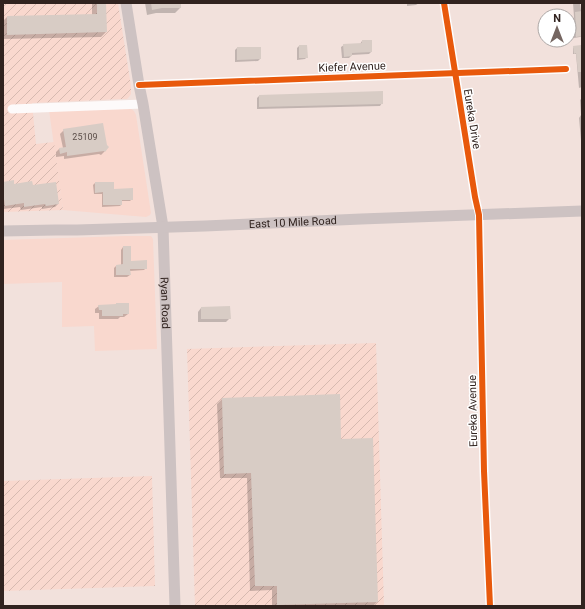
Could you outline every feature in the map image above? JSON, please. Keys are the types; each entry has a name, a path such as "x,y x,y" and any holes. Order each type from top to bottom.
{"main road":[{"name":"Ryan Road","path":"126,3 163,227 175,606"},
{"name":"East 10 Mile Road","path":"3,231 208,226 582,211"}],"street":[{"name":"Eureka Drive","path":"444,3 479,215"},
{"name":"Kiefer Avenue","path":"139,85 566,69"},
{"path":"12,109 143,104"},
{"name":"Eureka Avenue","path":"479,215 484,471 490,606"}],"shaded area":[{"path":"3,3 118,3 131,86 131,94 129,97 127,99 32,103 36,144 54,142 63,210 3,212"},
{"path":"131,109 136,115 151,213 150,215 146,217 63,210 49,110"},
{"path":"151,236 153,239 157,349 95,351 94,326 62,327 62,282 3,284 3,240"},
{"path":"376,343 384,606 195,606 187,349"},
{"path":"152,476 155,586 3,591 3,481"}],"building":[{"path":"97,3 106,3 107,32 7,35 7,16 97,14"},
{"path":"151,3 181,3 181,8 162,8 152,10"},
{"path":"582,11 582,36 577,37 577,12"},
{"path":"362,40 372,40 372,52 352,53 352,56 344,57 343,44 362,43"},
{"path":"299,45 307,45 308,58 299,58"},
{"path":"581,45 582,72 578,72 576,53 574,54 573,48 577,48 577,46"},
{"path":"237,47 261,47 261,59 237,60"},
{"path":"383,91 383,104 259,107 259,95"},
{"path":"103,123 107,145 109,147 105,152 67,156 67,152 60,154 59,148 66,147 63,129"},
{"path":"14,180 14,184 32,181 33,185 56,182 59,204 24,207 24,203 5,206 3,182"},
{"path":"95,182 114,182 114,189 133,188 133,200 122,200 122,205 103,205 103,192 95,193"},
{"path":"123,246 131,246 131,261 147,260 147,269 130,269 131,275 116,275 116,265 123,264"},
{"path":"129,303 129,314 123,314 123,316 102,316 102,310 99,310 98,305"},
{"path":"230,306 231,319 201,319 201,307"},
{"path":"340,394 341,439 373,438 378,602 277,605 277,586 255,586 251,473 224,474 222,398"}],"cycle path":[{"path":"444,3 479,215 484,471 490,606"},
{"path":"139,85 566,69"}]}
